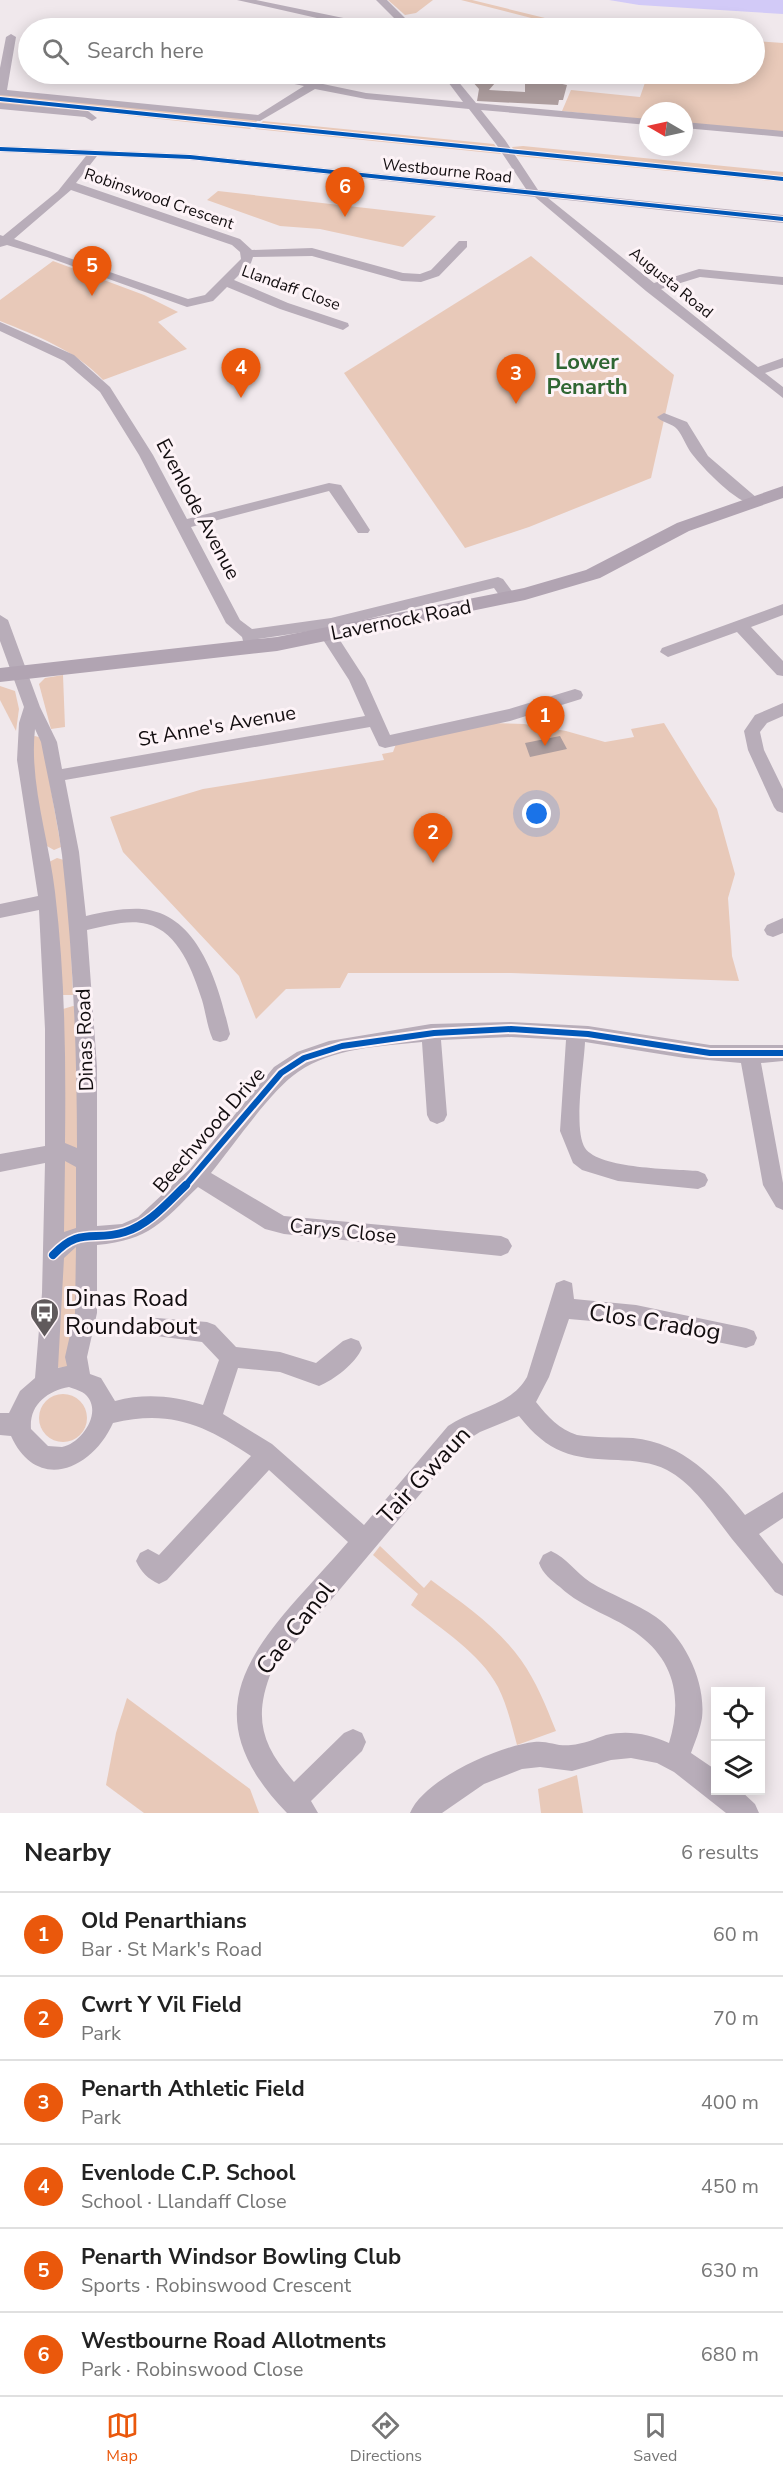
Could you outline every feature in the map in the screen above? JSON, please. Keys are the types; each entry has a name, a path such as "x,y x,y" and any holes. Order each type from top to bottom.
{"main road":[{"name":"Lavernock Road","path":"0,675 250,641 328,635 509,598 558,586 593,574 683,527 783,492"}],"street":[{"path":"242,0 326,18"},
{"path":"381,0 400,18"},
{"path":"6,37 1,92 3,93 262,118 310,85"},
{"path":"305,84 374,97 639,121"},
{"name":"Augusta Road","path":"456,84 542,199 783,394"},
{"path":"0,106 88,114 92,117"},
{"path":"693,126 783,134"},
{"name":"Westbourne Road","path":"0,149 96,151 202,158 783,219"},
{"path":"2,241 69,185 96,151"},
{"name":"Robinswood Crescent","path":"2,241 183,302 205,300 246,263 248,254 240,244 69,185"},
{"path":"248,254 307,251 402,277 421,278 435,273 463,244"},
{"path":"650,288 704,273 783,281"},
{"name":"Llandaff Close","path":"227,282 284,306 343,326"},
{"path":"0,339 6,328"},
{"name":"Evenlode Avenue","path":"6,328 69,358 105,390 136,437 234,623 250,641"},
{"path":"756,372 783,362"},
{"path":"664,417 682,425 689,443 699,457 752,501"},
{"path":"182,525 329,487 336,488 363,530"},
{"path":"250,641 498,582 509,598"},
{"path":"668,652 783,609"},
{"name":"Dinas Road","path":"0,620 32,707 45,730 54,765 70,852 78,924 85,999 87,1162 86,1313 76,1358 80,1378"},
{"path":"740,624 783,671"},
{"path":"328,635 357,679 385,742 510,715 575,695"},
{"name":"Dinas Road","path":"32,707 24,735 42,856 54,1004 55,1153 46,1381"},
{"path":"783,709 761,719 752,731 756,750 783,807"},
{"name":"St Anne's Avenue","path":"65,774 375,720"},
{"path":"24,735 45,730"},
{"path":"42,856 70,852"},
{"path":"0,911 47,902"},
{"path":"78,924 142,916 167,926 189,950 203,975 213,1000 220,1034"},
{"path":"54,1004 85,999"},
{"name":"Beechwood Drive","path":"52,1255 66,1241 80,1236 87,1238 123,1233 145,1224 197,1175 281,1073 292,1064 320,1050 430,1032 521,1030 576,1033 750,1057 783,1053"},
{"path":"430,1032 437,1115"},
{"path":"576,1033 570,1131 572,1142 581,1158 598,1168 698,1180"},
{"path":"750,1057 773,1185 783,1201"},
{"path":"0,1163 63,1151 74,1154 87,1162"},
{"name":"Carys Close","path":"197,1175 272,1221 284,1225 501,1246"},
{"name":"Clos Cradog","path":"522,1402 537,1383 546,1349 564,1299 746,1338"},
{"path":"158,1328 207,1332 231,1357 280,1362 319,1375 351,1348"},
{"path":"210,1418 231,1357"},
{"path":"69,1376 80,1378 99,1391 105,1414 102,1426 92,1442 76,1454 51,1458 32,1449 10,1424 28,1397 46,1381 69,1376"},
{"path":"522,1402 546,1432 567,1443 592,1450 648,1451 686,1468 698,1479 783,1584"},
{"name":"Tair Gwaun","path":"364,1541 456,1434 479,1419 503,1412 522,1402"},
{"path":"105,1414 146,1406 183,1410 210,1418 241,1434 268,1455 364,1541"},
{"path":"148,1561 159,1572 268,1455"},
{"path":"741,1532 783,1504"},
{"name":"Cae Canol","path":"299,1807 267,1773 251,1739 249,1703 252,1687 263,1661 364,1541"},
{"path":"551,1563 580,1590 648,1626 681,1666 689,1701 689,1719 677,1759"},
{"path":"299,1807 353,1742"},
{"path":"423,1813 458,1784 529,1756 574,1758 617,1746 631,1746 662,1752 677,1759 711,1783"},
{"path":"724,1795 746,1813"}],"shaded area":[{"path":"388,0 433,0 416,13 405,15"},
{"path":"461,0 472,0 545,18 531,18"},
{"path":"609,0 783,0 783,14 639,5"},
{"path":"765,42 783,43 783,132 693,124 693,102 639,102 639,119 562,111 571,90 640,97 645,84 765,84"},
{"path":"0,91 258,120 250,129 19,105 0,107"},
{"path":"263,121 494,144 501,154 255,129"},
{"path":"523,146 783,172 783,182 517,156 512,147"},
{"path":"218,191 436,216 403,247 320,229 280,226 207,200"},
{"path":"531,256 674,375 651,478 529,527 465,548 344,373"},
{"path":"53,261 144,295 178,312 158,322 187,349 103,380 68,352 0,321 0,300"},
{"path":"63,675 65,727 51,729 39,684 45,678"},
{"path":"0,686 15,691 19,709 16,731 0,700"},
{"path":"488,723 524,724 566,731 605,742 634,737 631,729 664,723 717,809 735,874 728,898 732,956 739,981 511,973 348,973 340,988 286,989 256,1019 239,976 123,852 110,817 203,789 384,760 382,754 393,752 396,744"},
{"path":"35,736 42,738 61,847 54,850 45,845 28,739"},
{"path":"57,858 64,860 67,865 73,995 61,995 49,862"},
{"path":"77,1007 82,1151 62,1147 63,1009"},
{"path":"60,1157 79,1162 81,1230 61,1240"},
{"path":"76,1241 81,1296 69,1367 55,1368 58,1264"},
{"path":"58,1394 68,1394 80,1401 87,1413 87,1423 80,1435 68,1442 58,1442 43,1431 39,1423 39,1413 50,1398"},
{"path":"380,1546 424,1588 431,1580 479,1616 502,1637 531,1676 556,1731 517,1745 504,1701 490,1675 459,1642 411,1605 418,1594 373,1555"},
{"path":"127,1698 250,1789 259,1813 144,1813 106,1785 116,1733"},
{"path":"577,1775 583,1813 541,1813 538,1789"}],"building":[{"path":"475,84 494,84 489,90 525,92 525,84 567,85 563,100 559,100 558,105 477,101 479,89"},
{"path":"560,736 567,749 530,757 525,743"}],"cycle path":[{"path":"0,99 783,179"},
{"path":"0,149 190,157 783,219"},
{"path":"53,1255 66,1241 74,1238 123,1233 145,1224 197,1175 281,1073 304,1058 329,1049 409,1036 511,1029 588,1034 710,1053 734,1055 783,1053"}],"place":[{"name":"Westbourne Road Allotments","path":"345,217"},
{"name":"Penarth Windsor Bowling Club","path":"92,296"},
{"name":"Evenlode C.P. School","path":"241,398"},
{"name":"Penarth Athletic Field","path":"516,404"},
{"name":"Old Penarthians","path":"545,746"},
{"name":"Cwrt Y Vil Field","path":"433,863"},
{"name":"Dinas Road Roundabout","path":"44,1338"}],"district":[{"name":"Lower Penarth","path":"587,374"}]}
